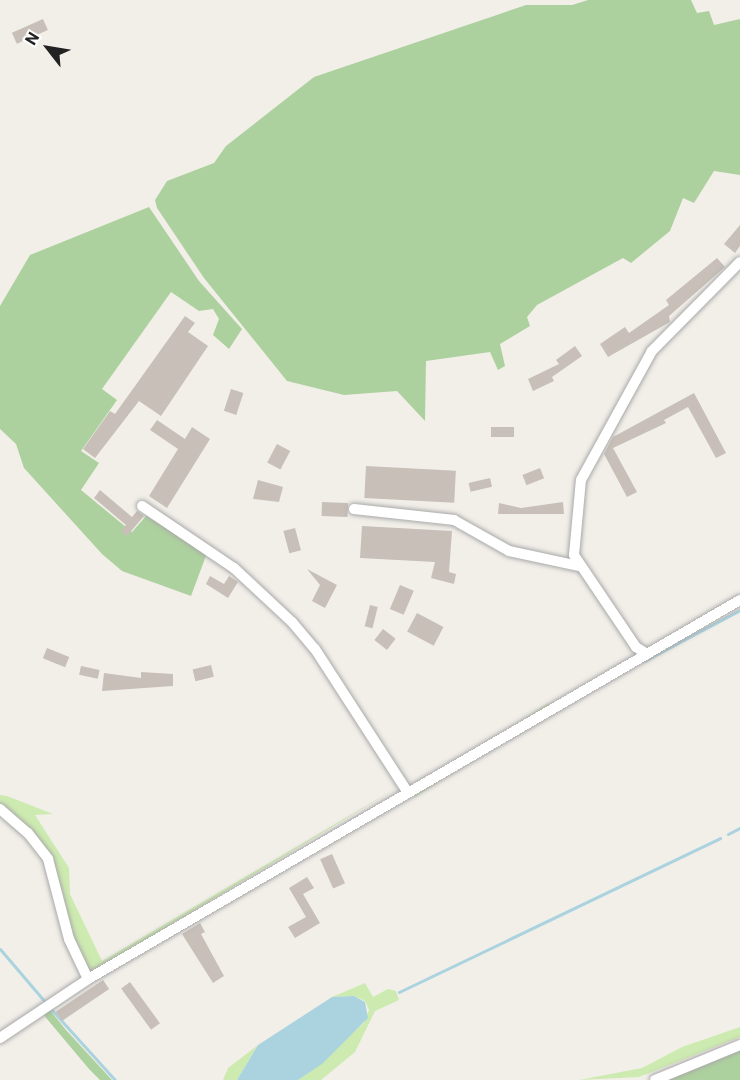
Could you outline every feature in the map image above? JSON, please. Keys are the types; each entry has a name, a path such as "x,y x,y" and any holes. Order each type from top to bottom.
{"street":[{"path":"647,654 636,647 579,566 574,555 585,464 652,351 740,262"},
{"path":"142,506 234,568 292,622 320,657 408,793"},
{"path":"354,509 454,520 510,551 579,566"},
{"path":"0,1038 88,979 740,600"},
{"path":"0,809 28,833 48,859 69,939 88,979"},
{"path":"656,1080 740,1045"}],"green space":[{"path":"588,0 691,0 697,13 709,11 714,25 740,19 740,175 714,171 694,203 683,198 670,231 631,263 623,258 537,305 527,317 530,326 500,344 505,366 498,370 490,352 426,361 425,421 397,391 344,395 287,381 204,278 157,208 155,200 167,181 214,163 226,146 314,77 526,5 572,5"},
{"path":"149,207 199,281 242,329 229,349 213,335 219,319 213,309 199,311 171,292 102,389 117,400 81,451 99,463 81,490 132,532 146,516 207,553 191,596 122,571 102,554 24,468 16,444 0,429 0,306 30,255"},
{"path":"548,703 550,706 415,797 413,794"},
{"path":"398,787 88,975 75,945 53,863 0,805 0,795 7,796 53,814 35,815 69,868 70,894 102,961"},
{"path":"365,983 373,997 388,989 396,991 399,1000 375,1011 355,1052 321,1080 298,1080 364,1023 369,1010 365,1001 354,996 332,997"},
{"path":"49,1009 112,1080 100,1080 89,1069 42,1013"},
{"path":"740,1027 740,1037 639,1077 579,1080 642,1068 682,1047"},
{"path":"258,1045 237,1080 223,1080 228,1068"},
{"path":"740,1050 740,1080 667,1080"}],"water":[{"path":"354,996 365,1002 368,1018 322,1064 298,1080 237,1080 258,1045 332,997"}],"building":[{"path":"43,19 48,30 17,44 12,33"},
{"path":"740,225 740,246 735,253 724,244"},
{"path":"717,258 725,267 669,316 670,322 608,357 600,344 625,327 629,333 669,305 666,300"},
{"path":"185,316 195,323 188,332 208,346 161,416 139,401 95,458 83,449 110,411 115,414"},
{"path":"575,346 582,356 552,377 554,381 533,391 528,379 559,364 556,360"},
{"path":"231,389 243,393 236,415 224,411"},
{"path":"694,393 726,453 716,458 688,407 664,420 666,423 613,448 637,492 627,497 604,454 613,437"},
{"path":"157,420 185,439 192,427 210,439 167,508 149,496 178,449 150,430"},
{"path":"491,427 514,427 514,437 491,437"},
{"path":"277,444 290,451 280,470 267,463"},
{"path":"366,466 456,471 454,503 364,498"},
{"path":"540,468 544,478 527,485 522,475"},
{"path":"490,478 492,487 471,492 469,483"},
{"path":"258,480 283,487 279,502 253,499"},
{"path":"100,490 132,517 137,511 144,516 127,536 121,531 126,525 94,498"},
{"path":"322,502 348,503 347,517 322,516"},
{"path":"563,502 564,514 498,514 499,503 521,508"},
{"path":"362,526 452,531 449,572 456,574 454,584 431,578 435,562 360,558"},
{"path":"295,528 301,550 289,553 283,531"},
{"path":"307,569 337,585 325,608 312,601 320,585"},
{"path":"210,576 224,584 229,576 238,582 228,598 206,584"},
{"path":"400,585 414,591 404,615 390,609"},
{"path":"370,605 378,607 372,628 365,626"},
{"path":"417,613 443,627 434,646 407,632"},
{"path":"383,629 396,639 387,650 374,640"},
{"path":"47,648 69,657 65,667 43,658"},
{"path":"211,665 214,677 195,681 193,670"},
{"path":"81,666 100,670 98,679 79,675"},
{"path":"141,672 173,674 173,686 102,691 104,673 141,678"},
{"path":"332,854 345,883 333,889 320,859"},
{"path":"307,877 314,888 303,894 320,923 295,938 288,927 306,917 289,888"},
{"path":"200,923 205,932 201,934 224,976 213,983 182,934"},
{"path":"103,980 109,989 62,1021 56,1012"},
{"path":"130,982 160,1023 151,1030 121,988"}],"waterway":[{"path":"644,661 740,610"},
{"path":"728,834 740,828"},
{"path":"399,992 720,838"},
{"path":"0,949 46,1003"},
{"path":"50,1008 115,1080"}]}
